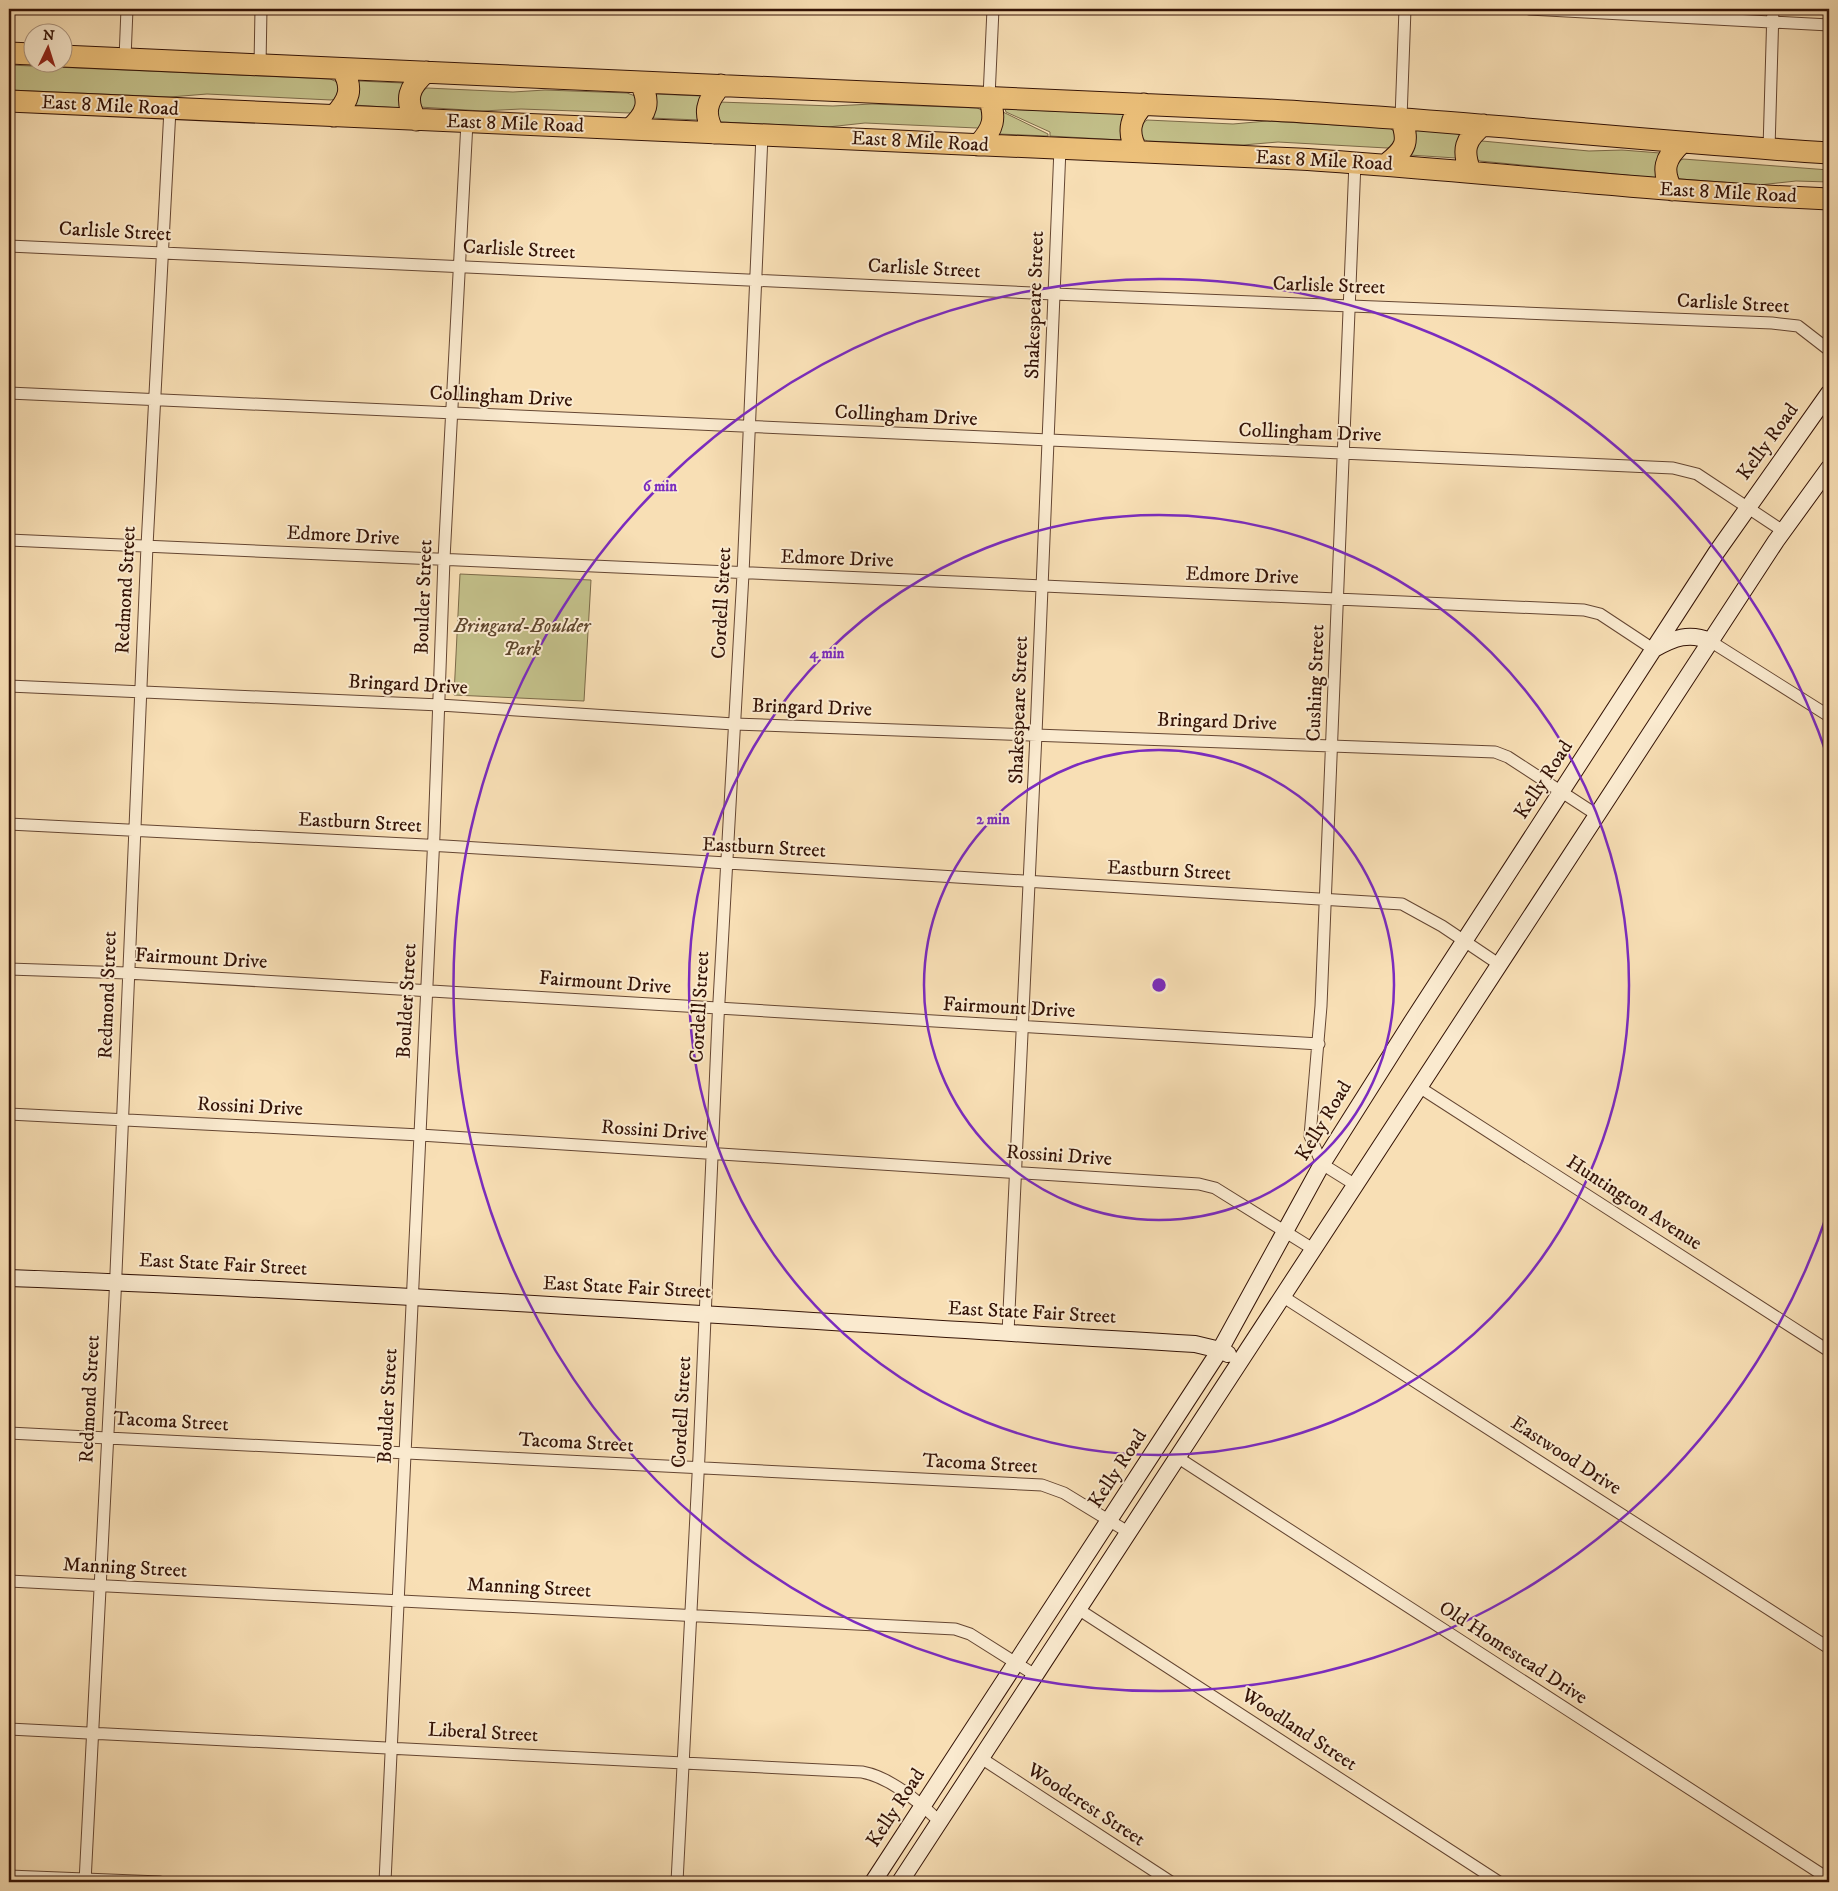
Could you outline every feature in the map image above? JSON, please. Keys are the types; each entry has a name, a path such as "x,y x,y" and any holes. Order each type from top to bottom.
{"highway":[{"path":"9,53 22,54"},
{"path":"72,56 1144,104 1401,118 1681,143 1829,153"},
{"path":"334,116 343,108 349,96 349,82 342,69"},
{"path":"416,120 410,107 409,95 414,83 426,72"},
{"path":"630,129 644,114 648,105 647,96 640,82"},
{"path":"714,133 707,119 706,109 713,93 721,85"},
{"path":"978,145 990,132 994,121 989,97"},
{"name":"East 8 Mile Road","path":"9,101 1355,162 1672,190 1829,199"},
{"path":"1137,152 1131,138 1130,128 1133,116 1144,104"},
{"path":"1387,164 1400,154 1405,144 1406,134 1401,118"},
{"path":"1470,171 1464,148 1469,138 1483,124"},
{"path":"1672,190 1664,166 1669,155 1681,143"}],"street":[{"path":"125,58 127,9"},
{"path":"260,65 262,9"},
{"path":"989,97 993,9"},
{"path":"1401,118 1405,9"},
{"path":"1529,9 1829,25"},
{"path":"1769,149 1773,9"},
{"name":"Redmond Street","path":"85,1881 106,1438 116,1282 127,973 161,253 170,108"},
{"name":"Boulder Street","path":"385,1882 434,846 444,559 467,122"},
{"name":"Cordell Street","path":"677,1882 698,1468 718,1009 743,574 762,135"},
{"name":"Shakespeare Street","path":"1008,1333 1043,587 1060,148"},
{"name":"Cushing Street","path":"1322,1164 1310,1136 1319,1044 1326,899 1355,162"},
{"name":"Carlisle Street","path":"9,246 1798,326 1829,350"},
{"name":"Collingham Drive","path":"9,393 1683,469 1697,474 1783,530"},
{"name":"Kelly Road","path":"873,1882 1220,1350 1322,1164 1464,941 1747,507 1829,394"},
{"path":"900,1882 1354,1184 1500,965 1783,530 1829,468"},
{"name":"Edmore Drive","path":"9,540 1595,611 1653,649"},
{"path":"1653,649 1681,637 1700,637 1829,716"},
{"name":"Bringard Drive","path":"9,686 440,705 734,724 1494,752 1508,757 1597,815"},
{"name":"Eastburn Street","path":"9,824 434,846 1408,905 1500,965"},
{"name":"Fairmount Drive","path":"9,969 127,973 426,990 1023,1028 1319,1044"},
{"name":"Huntington Avenue","path":"1419,1088 1829,1351"},
{"name":"Rossini Drive","path":"9,1114 122,1118 420,1135 1206,1185 1215,1188 1313,1249"},
{"path":"1322,1164 1354,1184"},
{"name":"East State Fair Street","path":"9,1278 412,1296 1195,1344 1220,1350 1239,1362"},
{"name":"Eastwood Drive","path":"1282,1296 1829,1648"},
{"name":"Tacoma Street","path":"9,1433 1048,1486 1064,1493 1128,1532"},
{"name":"Old Homestead Drive","path":"1177,1457 1829,1879"},
{"name":"Manning Street","path":"9,1581 955,1630 970,1634 1035,1675"},
{"name":"Woodland Street","path":"1078,1609 1500,1882"},
{"name":"Liberal Street","path":"9,1728 862,1772 878,1776 923,1806 939,1821"},
{"name":"Woodcrest Street","path":"980,1758 1171,1882"},
{"path":"9,1876 85,1881 160,1882"}],"green space":[{"path":"9,65 22,66 22,72 72,72 72,68 330,79 340,83 336,99 331,100 207,94 170,97 9,90"},
{"path":"358,81 403,83 400,108 354,105"},
{"path":"427,88 513,92 545,90 627,93 638,97 634,112 630,113 521,109 482,111 420,107 417,94"},
{"path":"656,94 701,96 699,120 651,118"},
{"path":"719,102 833,106 872,104 977,108 984,111 981,128 865,123 828,127 722,122 719,121 714,108"},
{"path":"1005,109 1124,114 1121,140 1050,136 1050,132 1006,112"},
{"path":"1003,112 1048,134 1048,136 999,134"},
{"path":"1147,120 1233,124 1267,121 1390,128 1398,135 1391,148 1278,142 1243,145 1148,141 1141,139 1137,128"},
{"path":"1413,130 1461,134 1456,158 1409,155"},
{"path":"1482,141 1589,151 1622,150 1660,153 1656,178 1480,161 1476,159 1473,146"},
{"path":"1683,159 1829,170 1829,182 1796,181 1759,185 1681,179 1677,178 1673,164"},
{"name":"Bringard-Boulder Park","path":"460,574 591,580 584,701 454,695"}]}
